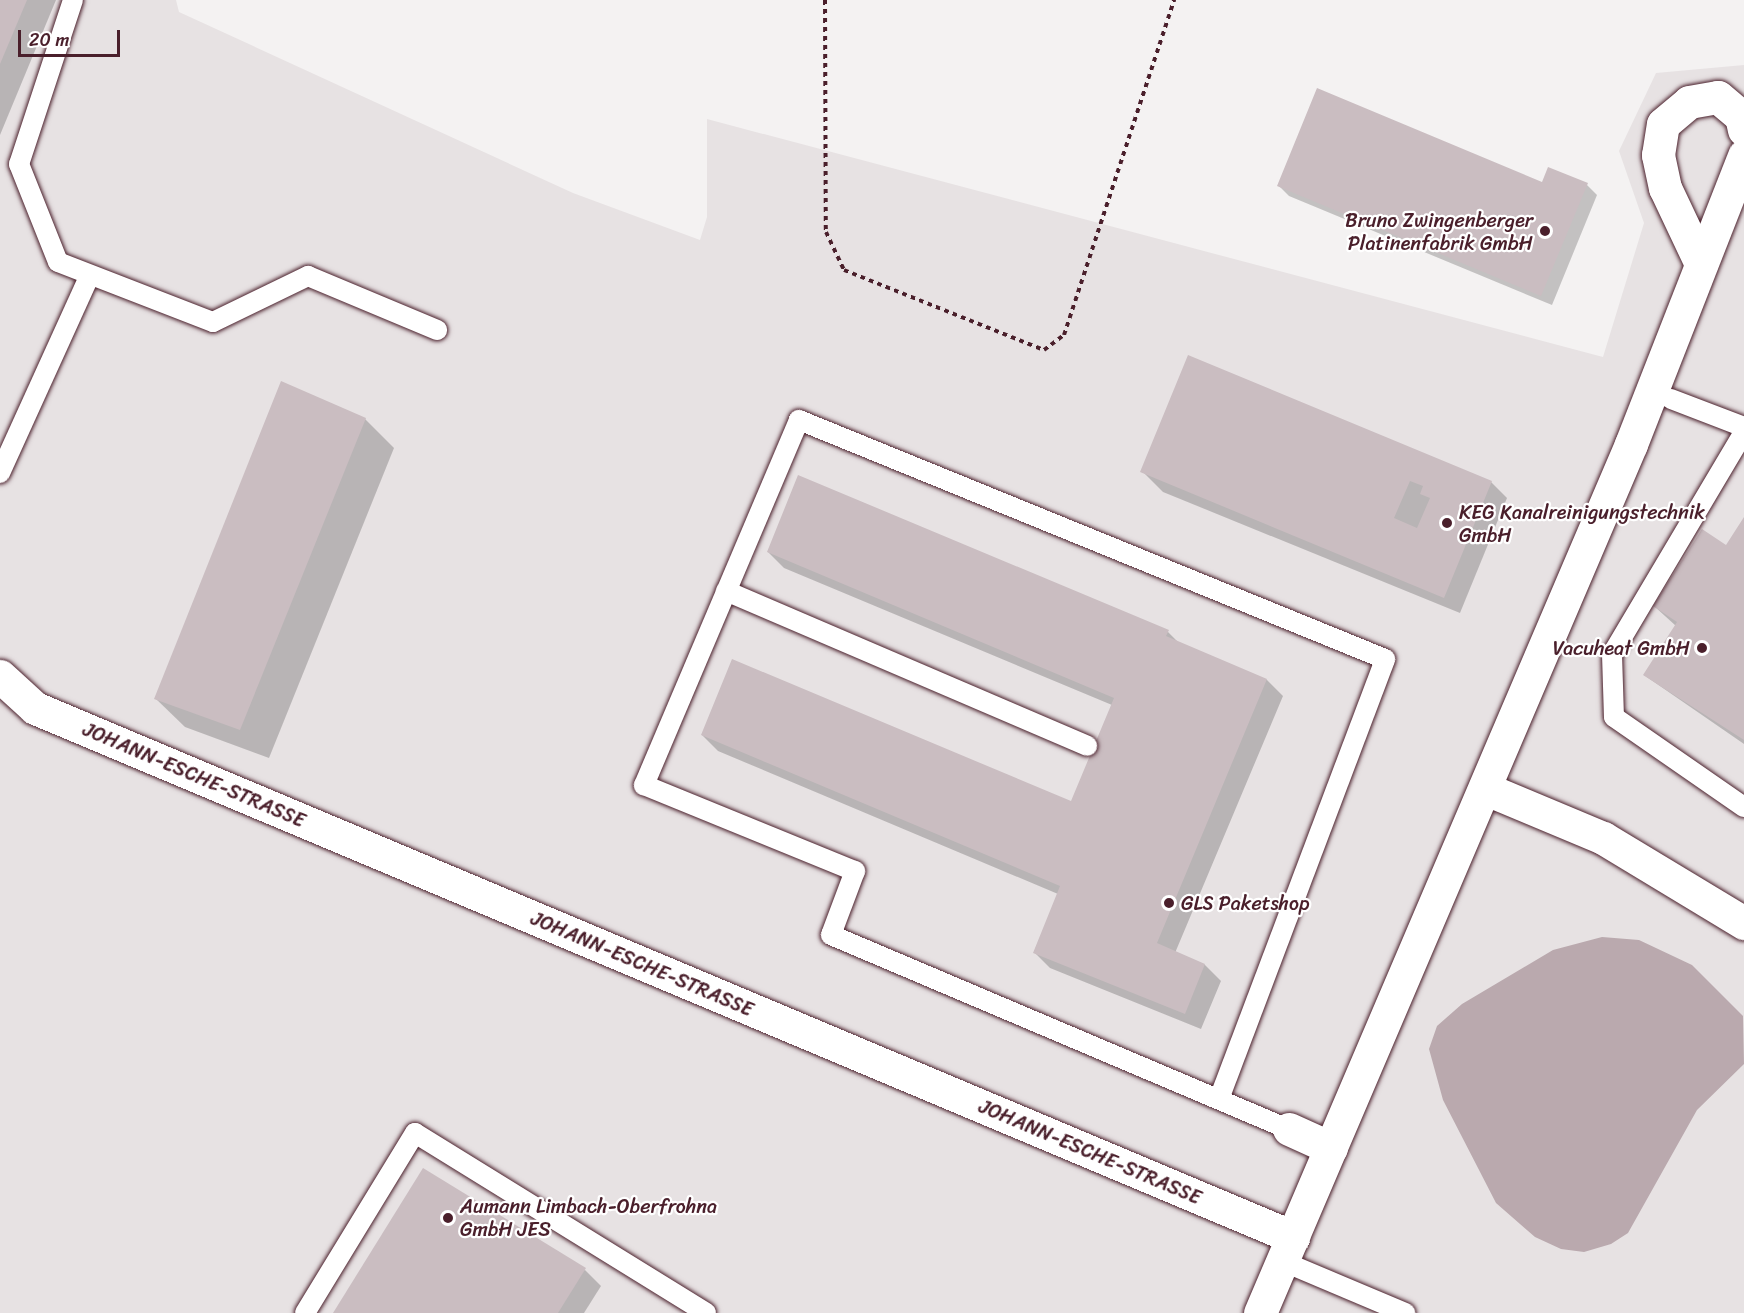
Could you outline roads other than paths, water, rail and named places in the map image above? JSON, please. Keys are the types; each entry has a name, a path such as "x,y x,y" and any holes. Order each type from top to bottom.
{"street":[{"path":"1701,264 1665,188 1658,155 1663,124 1689,102 1718,97 1741,117 1744,130"},
{"path":"1260,1313 1485,789 1661,395 1701,264 1744,155"},
{"name":"JOHANN-ESCHE-STRASSE","path":"0,676 35,708 1287,1249"},
{"path":"1485,789 1603,838 1744,923"},
{"path":"1289,1130 1331,1148"}],"lane":[{"path":"73,0 19,164 58,262 213,322 308,276 437,330"},
{"path":"0,473 90,275"},
{"path":"1661,395 1744,427"},
{"path":"1219,1099 1385,660 799,420 644,785 855,871 831,935 1289,1130"},
{"path":"1744,432 1612,654 1614,717 1744,807"},
{"path":"726,591 1087,746"},
{"path":"305,1313 415,1134 706,1313"},
{"path":"1287,1249 1405,1313"}],"place":[{"name":"Bruno Zwingenberger Platinenfabrik GmbH","path":"1545,231"},
{"name":"KEG Kanalreinigungstechnik GmbH","path":"1447,523"},
{"name":"Vacuheat GmbH","path":"1702,648"},
{"name":"GLS Paketshop","path":"1169,903"},
{"name":"Aumann Limbach-Oberfrohna GmbH JES","path":"448,1218"}]}
